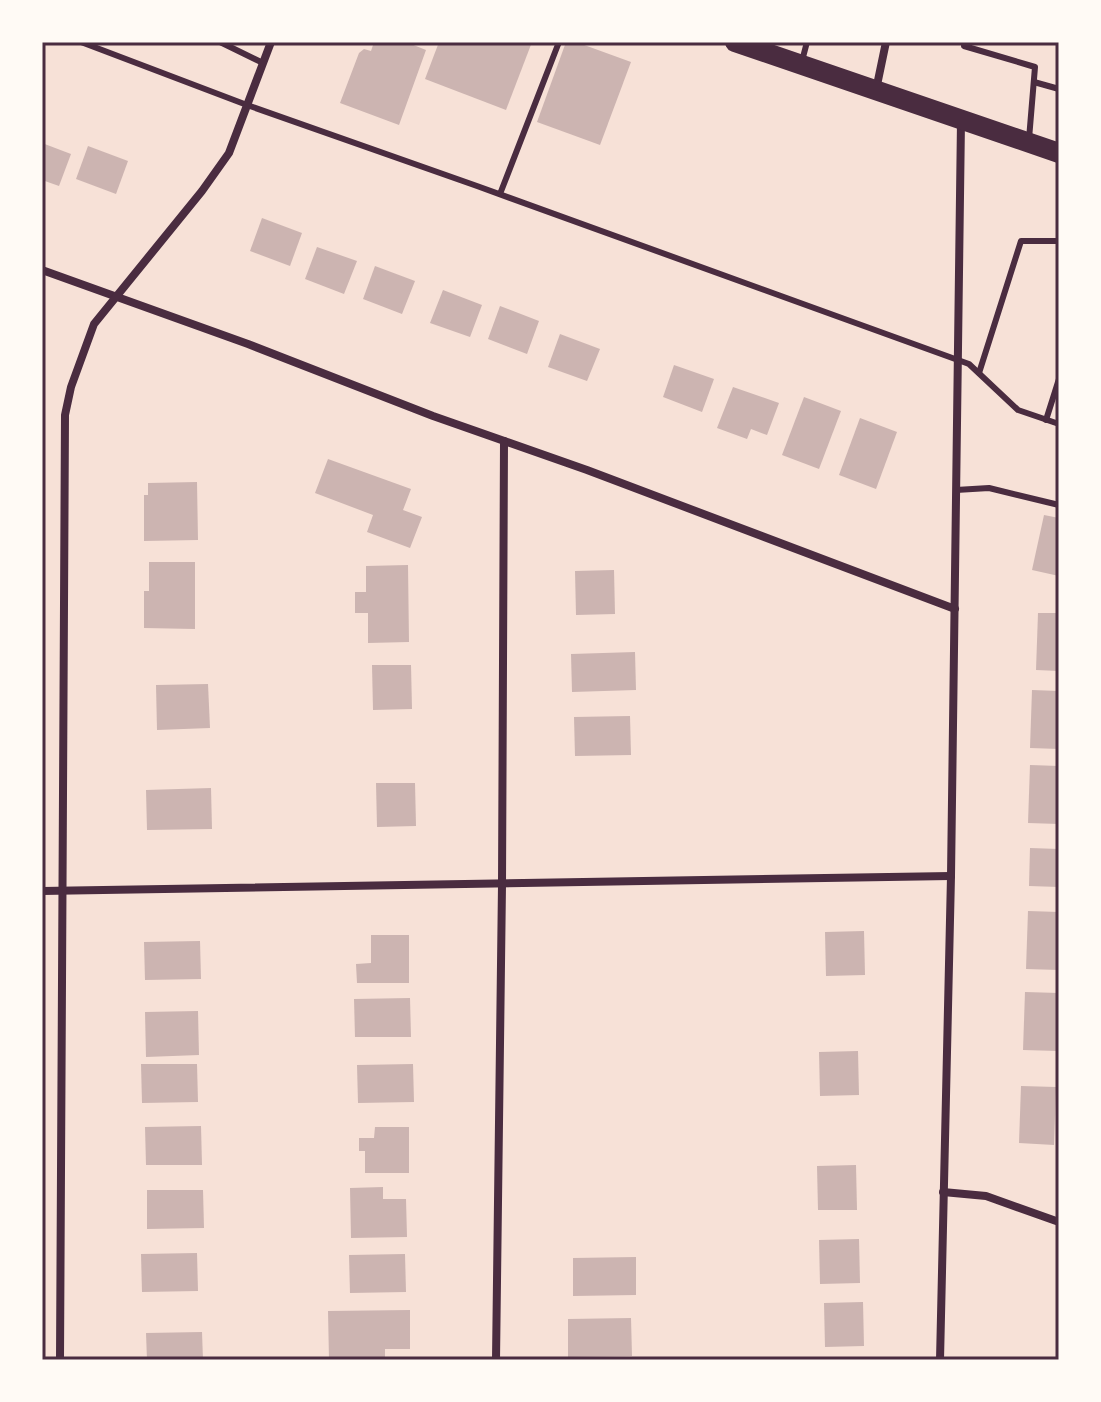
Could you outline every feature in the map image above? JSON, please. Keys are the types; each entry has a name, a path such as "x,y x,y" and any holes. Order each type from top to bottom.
{"main road":[{"path":"735,42 1059,153"}],"street":[{"path":"60,1360 65,415 83,349 94,324 229,153 271,42"},
{"path":"876,90 886,42"},
{"path":"940,1360 951,876 961,119"},
{"path":"42,270 955,609"},
{"path":"496,1360 504,441"},
{"path":"42,891 951,876"},
{"path":"943,1192 986,1196 1059,1222"}],"lane":[{"path":"81,42 247,105 969,364 1018,410 1059,424"},
{"path":"220,42 263,63"},
{"path":"500,194 559,42"},
{"path":"801,64 807,42"},
{"path":"965,42 964,46 1035,67 1029,142"},
{"path":"1034,82 1059,89"},
{"path":"979,373 1021,241 1059,241"},
{"path":"1046,420 1059,379"},
{"path":"956,490 989,488 1059,505"}],"building":[{"path":"374,42 406,42 426,50 399,125 340,103 359,53 364,49 371,51"},
{"path":"439,42 532,42 506,110 425,79"},
{"path":"566,42 576,42 631,62 600,145 537,122"},
{"path":"42,143 71,154 59,186 42,180"},
{"path":"88,146 128,161 116,194 76,179"},
{"path":"262,218 302,233 290,266 250,251"},
{"path":"317,247 357,261 344,294 305,279"},
{"path":"375,266 415,281 402,314 363,299"},
{"path":"443,290 482,305 470,337 430,323"},
{"path":"500,306 539,321 527,354 488,339"},
{"path":"560,334 600,349 587,381 548,367"},
{"path":"674,365 714,379 702,412 663,397"},
{"path":"733,387 779,403 767,435 751,429 747,439 717,428"},
{"path":"804,397 841,411 819,469 782,455"},
{"path":"860,418 897,432 876,489 839,475"},
{"path":"328,459 411,489 403,510 422,517 410,548 367,532 373,515 315,493"},
{"path":"197,482 198,540 144,541 144,495 148,495 148,483"},
{"path":"1044,515 1059,518 1059,576 1032,570"},
{"path":"149,562 195,562 195,629 144,628 144,591 149,591"},
{"path":"408,565 409,642 368,643 368,613 355,613 355,592 366,592 366,566"},
{"path":"614,570 615,614 576,615 575,571"},
{"path":"1038,613 1059,613 1059,671 1036,670"},
{"path":"635,652 636,690 572,692 571,654"},
{"path":"372,665 411,665 412,709 373,710"},
{"path":"208,684 210,728 157,730 156,685"},
{"path":"1032,690 1059,691 1059,749 1030,748"},
{"path":"630,716 631,755 575,756 574,717"},
{"path":"1030,765 1059,766 1059,824 1028,823"},
{"path":"376,783 415,783 416,826 377,827"},
{"path":"211,788 212,829 147,830 146,790"},
{"path":"1030,848 1059,849 1059,887 1029,886"},
{"path":"1028,911 1059,912 1059,970 1026,969"},
{"path":"864,931 865,975 826,976 825,932"},
{"path":"371,935 409,935 409,983 357,983 356,964 371,963"},
{"path":"200,941 201,979 145,980 144,942"},
{"path":"1025,992 1059,993 1058,1051 1023,1050"},
{"path":"410,998 411,1037 355,1037 354,999"},
{"path":"198,1011 199,1055 146,1057 145,1012"},
{"path":"858,1051 859,1095 820,1096 819,1052"},
{"path":"141,1064 197,1064 198,1102 142,1103"},
{"path":"413,1064 414,1102 358,1103 357,1065"},
{"path":"1021,1086 1056,1087 1054,1145 1019,1143"},
{"path":"201,1126 202,1165 146,1165 145,1127"},
{"path":"375,1127 409,1127 409,1173 365,1173 365,1151 359,1151 359,1138 374,1138"},
{"path":"856,1165 857,1210 818,1210 817,1166"},
{"path":"383,1187 383,1199 406,1199 407,1237 351,1238 350,1188"},
{"path":"147,1190 203,1190 204,1228 147,1229"},
{"path":"859,1239 860,1283 820,1284 819,1240"},
{"path":"197,1253 198,1291 142,1292 141,1254"},
{"path":"405,1254 406,1292 350,1293 349,1255"},
{"path":"636,1257 636,1295 573,1296 573,1258"},
{"path":"863,1302 864,1346 825,1347 824,1303"},
{"path":"410,1310 410,1349 385,1349 385,1360 329,1360 328,1311"},
{"path":"631,1318 632,1356 568,1357 568,1319"},
{"path":"202,1332 203,1360 147,1360 146,1333"}]}
